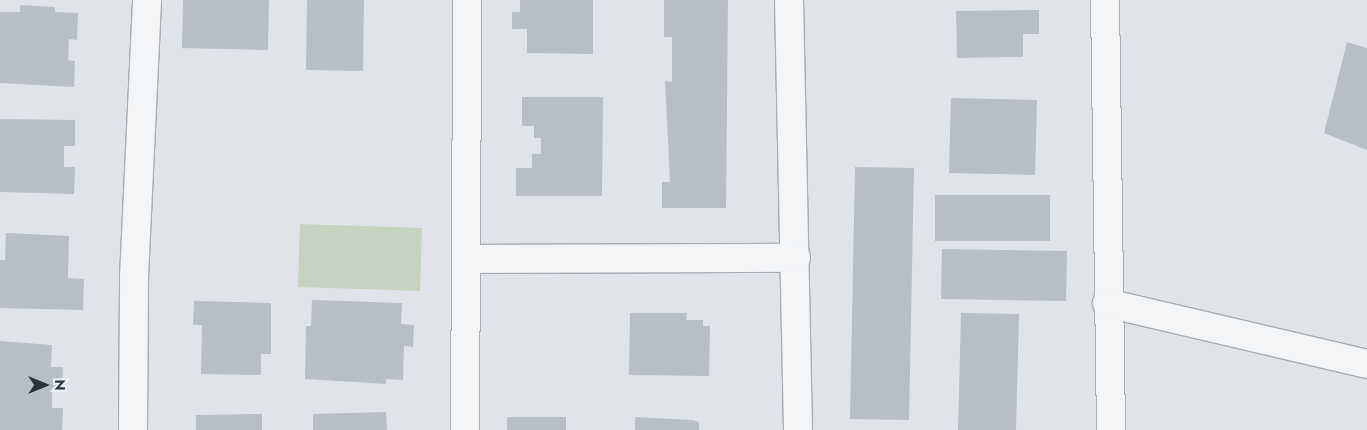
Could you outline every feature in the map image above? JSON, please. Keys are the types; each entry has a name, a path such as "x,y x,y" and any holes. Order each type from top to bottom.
{"street":[{"path":"133,430 134,277 147,0"},
{"path":"465,430 469,259 467,0"},
{"path":"789,0 796,258 798,430"},
{"path":"1105,0 1111,430"},
{"path":"469,259 796,258"},
{"path":"1108,303 1367,364"}],"green space":[{"path":"300,224 422,228 420,291 298,287"}],"building":[{"path":"183,0 269,0 268,50 182,48"},
{"path":"307,0 364,0 363,71 306,70"},
{"path":"520,0 593,0 593,54 527,53 527,29 512,29 512,12 520,12"},
{"path":"664,0 728,0 726,208 662,208 662,182 670,182 665,81 672,82 672,37 664,37"},
{"path":"20,5 55,7 55,12 78,13 77,40 69,39 68,60 75,61 74,87 0,83 0,12 20,12"},
{"path":"1039,10 1039,34 1023,34 1023,57 957,58 956,11"},
{"path":"1347,42 1367,48 1367,150 1324,133"},
{"path":"522,97 603,97 602,196 516,196 516,168 532,168 532,154 541,154 541,138 534,138 534,126 522,126"},
{"path":"951,98 1037,100 1035,175 949,173"},
{"path":"0,119 75,120 75,146 64,146 64,167 75,167 74,194 0,192"},
{"path":"855,167 914,168 909,420 850,419"},
{"path":"935,195 1050,195 1050,241 935,241"},
{"path":"6,233 69,236 68,278 84,279 83,310 0,308 0,260 5,260"},
{"path":"942,249 1067,251 1066,301 941,299"},
{"path":"312,300 402,303 401,324 414,325 413,347 404,346 403,380 386,379 386,384 305,379 306,326 311,326"},
{"path":"194,301 271,303 271,354 261,354 261,375 201,374 202,325 193,325"},
{"path":"630,313 687,313 686,320 703,320 703,326 710,326 709,376 629,375"},
{"path":"961,313 1019,314 1016,430 958,430"},
{"path":"0,341 52,345 51,367 63,367 62,391 52,391 52,408 63,408 62,430 0,430"},
{"path":"386,412 387,430 313,430 313,414"},
{"path":"262,414 262,430 196,430 196,415"},
{"path":"507,417 566,417 566,430 507,430"},
{"path":"635,417 692,420 699,422 699,430 635,430"}]}
